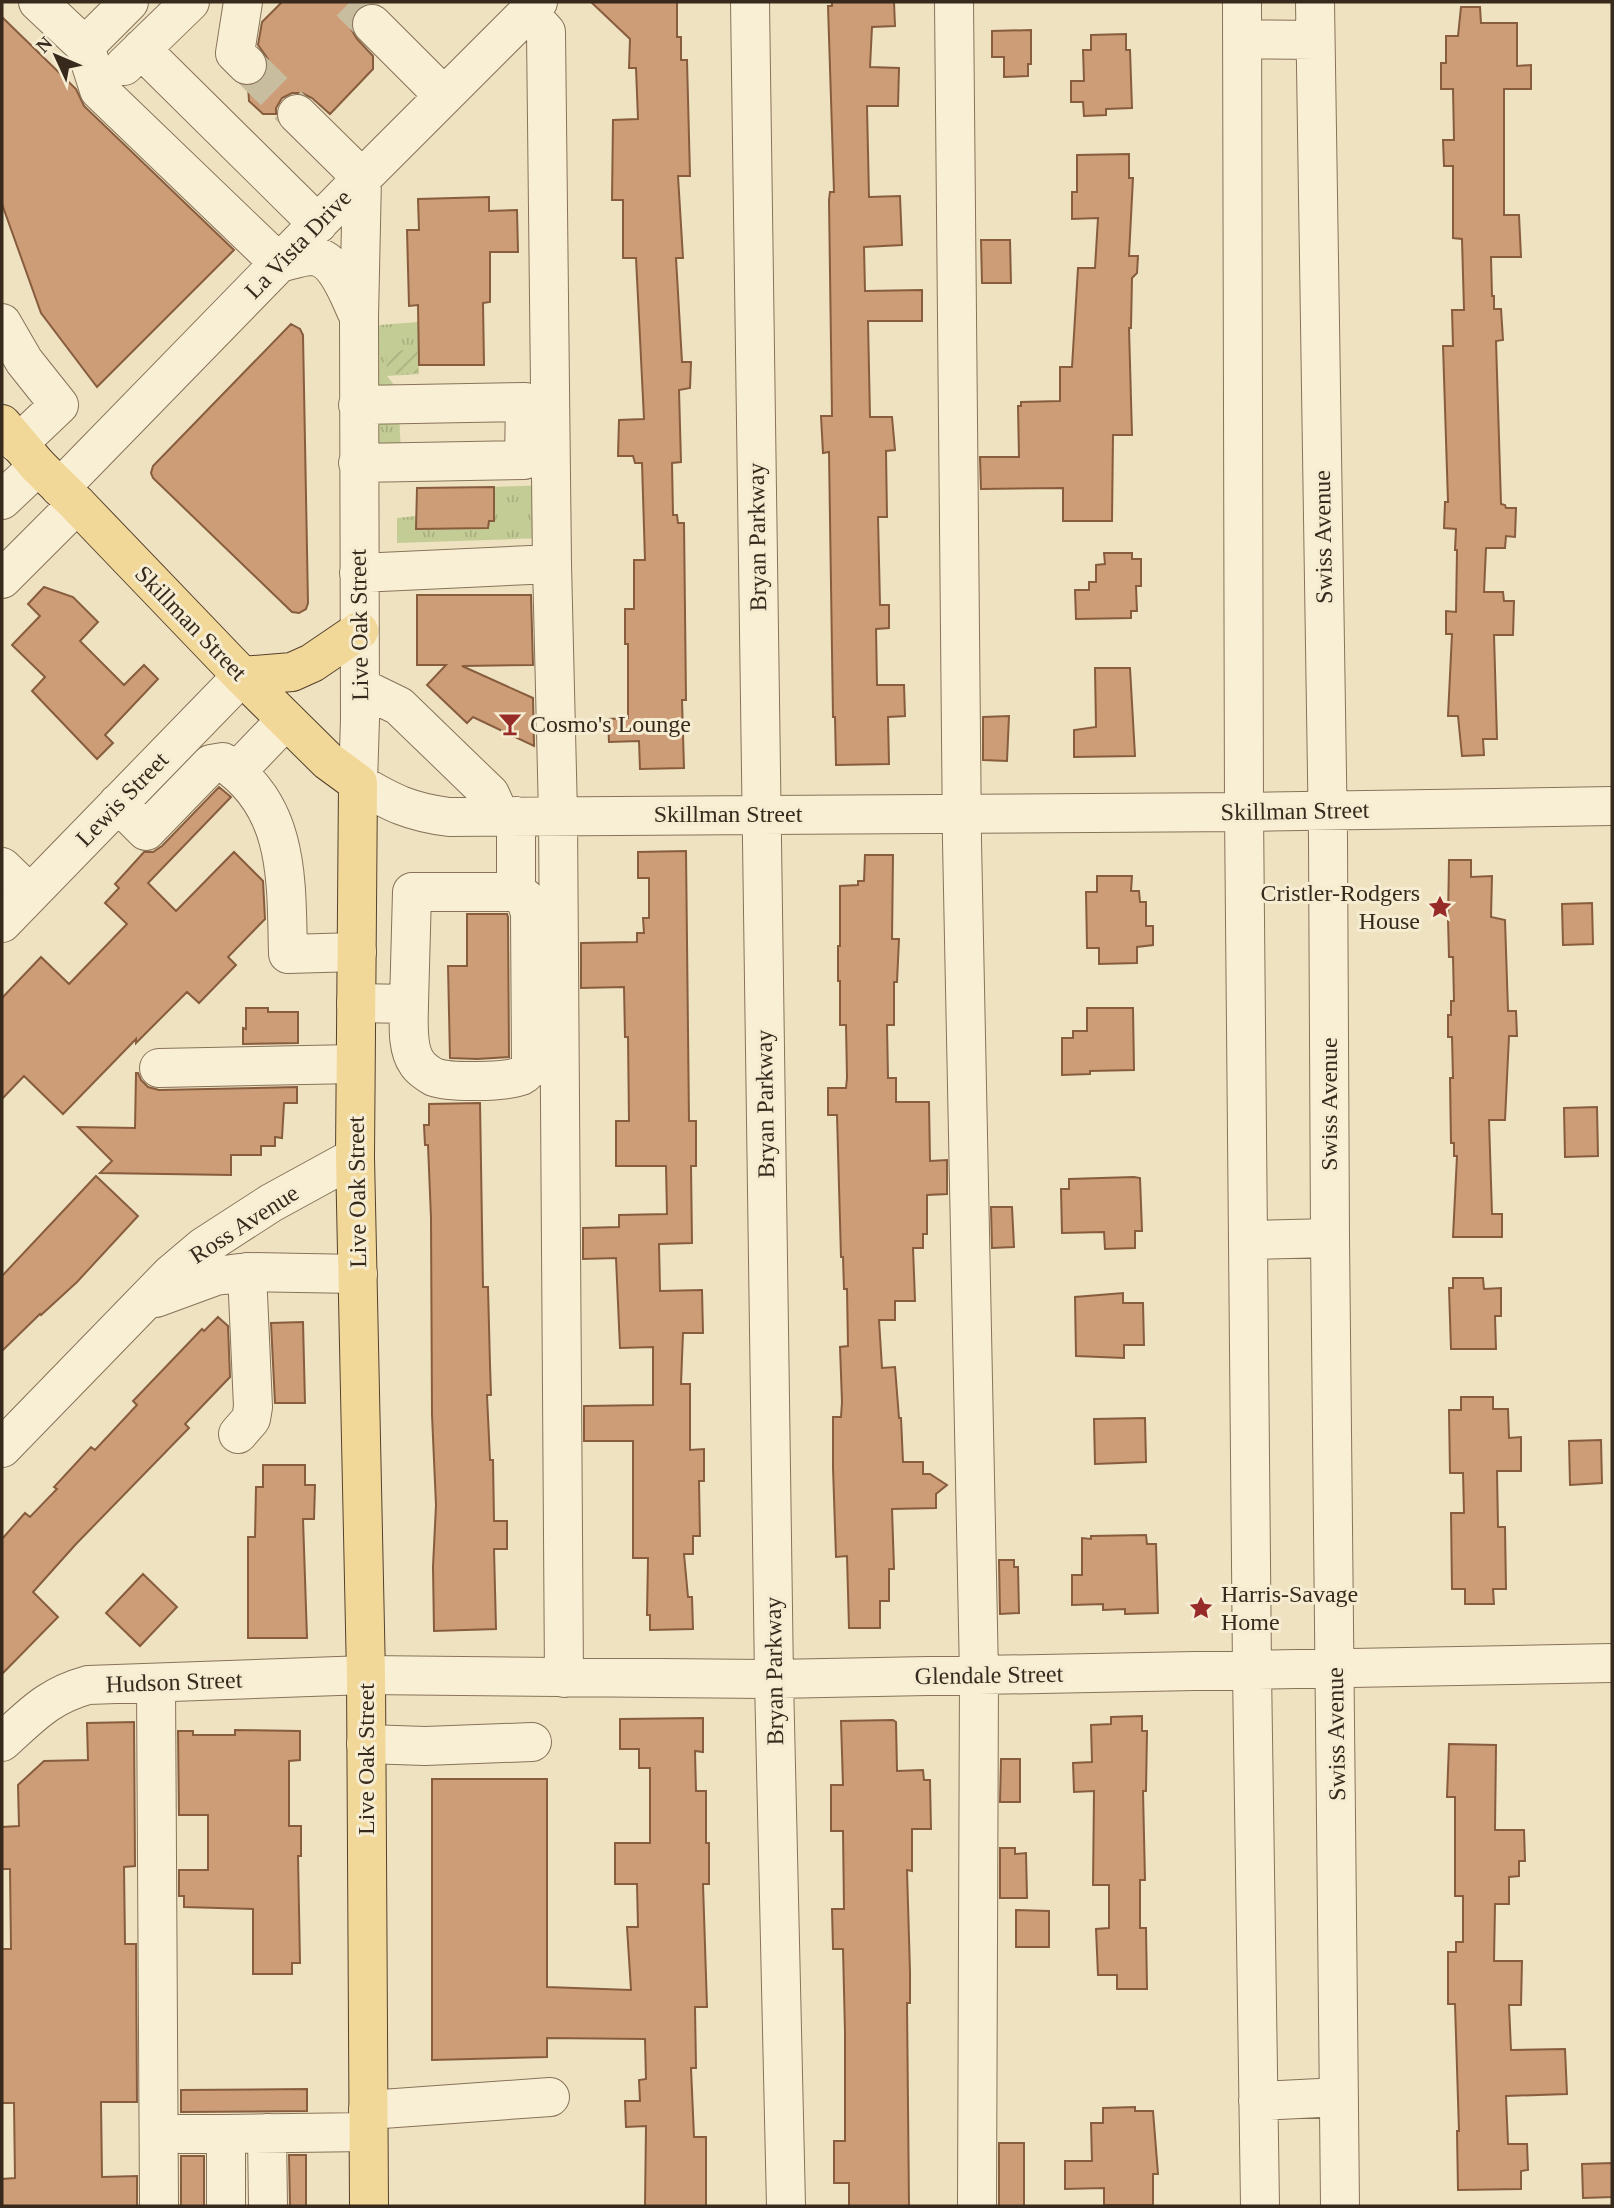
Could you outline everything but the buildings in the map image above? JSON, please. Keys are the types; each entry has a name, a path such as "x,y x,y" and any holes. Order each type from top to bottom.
{"main road":[{"name":"Skillman Street","path":"39,465 286,720 328,761 358,783"},
{"path":"242,676 292,672 312,663 359,631"},
{"name":"Live Oak Street","path":"358,783 355,1157 366,1675 369,2206"}],"street":[{"path":"38,2 85,46 99,90 279,263 313,256 326,262 338,274 359,317"},
{"path":"85,46 129,2"},
{"path":"99,90 190,2"},
{"path":"243,2 235,53 247,65"},
{"name":"Bryan Parkway","path":"750,2 774,1679 786,2206"},
{"path":"954,2 962,813 979,1675 977,2206"},
{"path":"1242,2 1244,812 1259,2206"},
{"name":"Swiss Avenue","path":"1315,2 1328,810 1340,2206"},
{"path":"533,7 546,32 552,564 558,816 564,1678"},
{"name":"La Vista Drive","path":"2,579 39,465 279,263 533,7"},
{"path":"372,24 444,96"},
{"path":"1242,39 1315,40"},
{"path":"141,49 318,224"},
{"path":"297,114 362,178"},
{"name":"Live Oak Street","path":"358,783 358,405 362,178"},
{"path":"2,323 24,361 59,405 39,465 2,500"},
{"path":"358,405 525,402 524,460 358,463"},
{"path":"359,573 552,564"},
{"name":"Lewis Street","path":"2,923 242,676"},
{"path":"360,687 399,706 490,794 508,816 516,892"},
{"path":"118,803 146,831 286,720"},
{"path":"183,737 260,797 274,827 286,869 288,954 356,952"},
{"name":"Skillman Street","path":"358,783 393,804 425,814 449,817 1612,807"},
{"path":"2,867 30,894"},
{"path":"357,895 412,892 516,892 525,898 530,914 531,1064 529,1071 522,1076 507,1079 450,1080 434,1077 415,1061 410,1042 409,1003 412,892"},
{"path":"356,1003 409,1003"},
{"path":"159,1068 355,1064"},
{"name":"Ross Avenue","path":"2,1448 171,1274 203,1247 271,1203 355,1157"},
{"path":"1248,1240 1330,1238"},
{"path":"238,1434 251,1419 253,1407 247,1272"},
{"name":"Ross Avenue","path":"142,1304 216,1276 247,1272 358,1274"},
{"name":"Glendale Street","path":"366,1675 774,1679 1612,1663"},
{"name":"Hudson Street","path":"2,1742 49,1700 88,1685 366,1675"},
{"path":"156,1684 159,2206"},
{"path":"366,1744 425,1746 532,1742"},
{"path":"180,2134 267,2133 550,2096"},
{"path":"1258,2101 1339,2097"},
{"path":"267,2133 268,2206"},
{"path":"226,2134 226,2206"}],"green space":[{"path":"418,322 419,374 387,376 399,391 379,392 372,332 380,325"},
{"path":"417,350 418,373 387,374 386,351"},
{"path":"399,412 401,453 381,452 374,427 378,418"},
{"path":"545,485 544,538 397,543 397,518 416,516 416,525 488,524 489,521 494,521 494,487"}],"tunnel":[{"path":"350,2 372,24"},
{"path":"247,65 297,114"}],"place":[{"name":"Cosmo's Lounge","path":"510,724"},
{"name":"Cristler-Rodgers House","path":"1440,907"},
{"name":"Harris-Savage Home","path":"1201,1608"}]}
